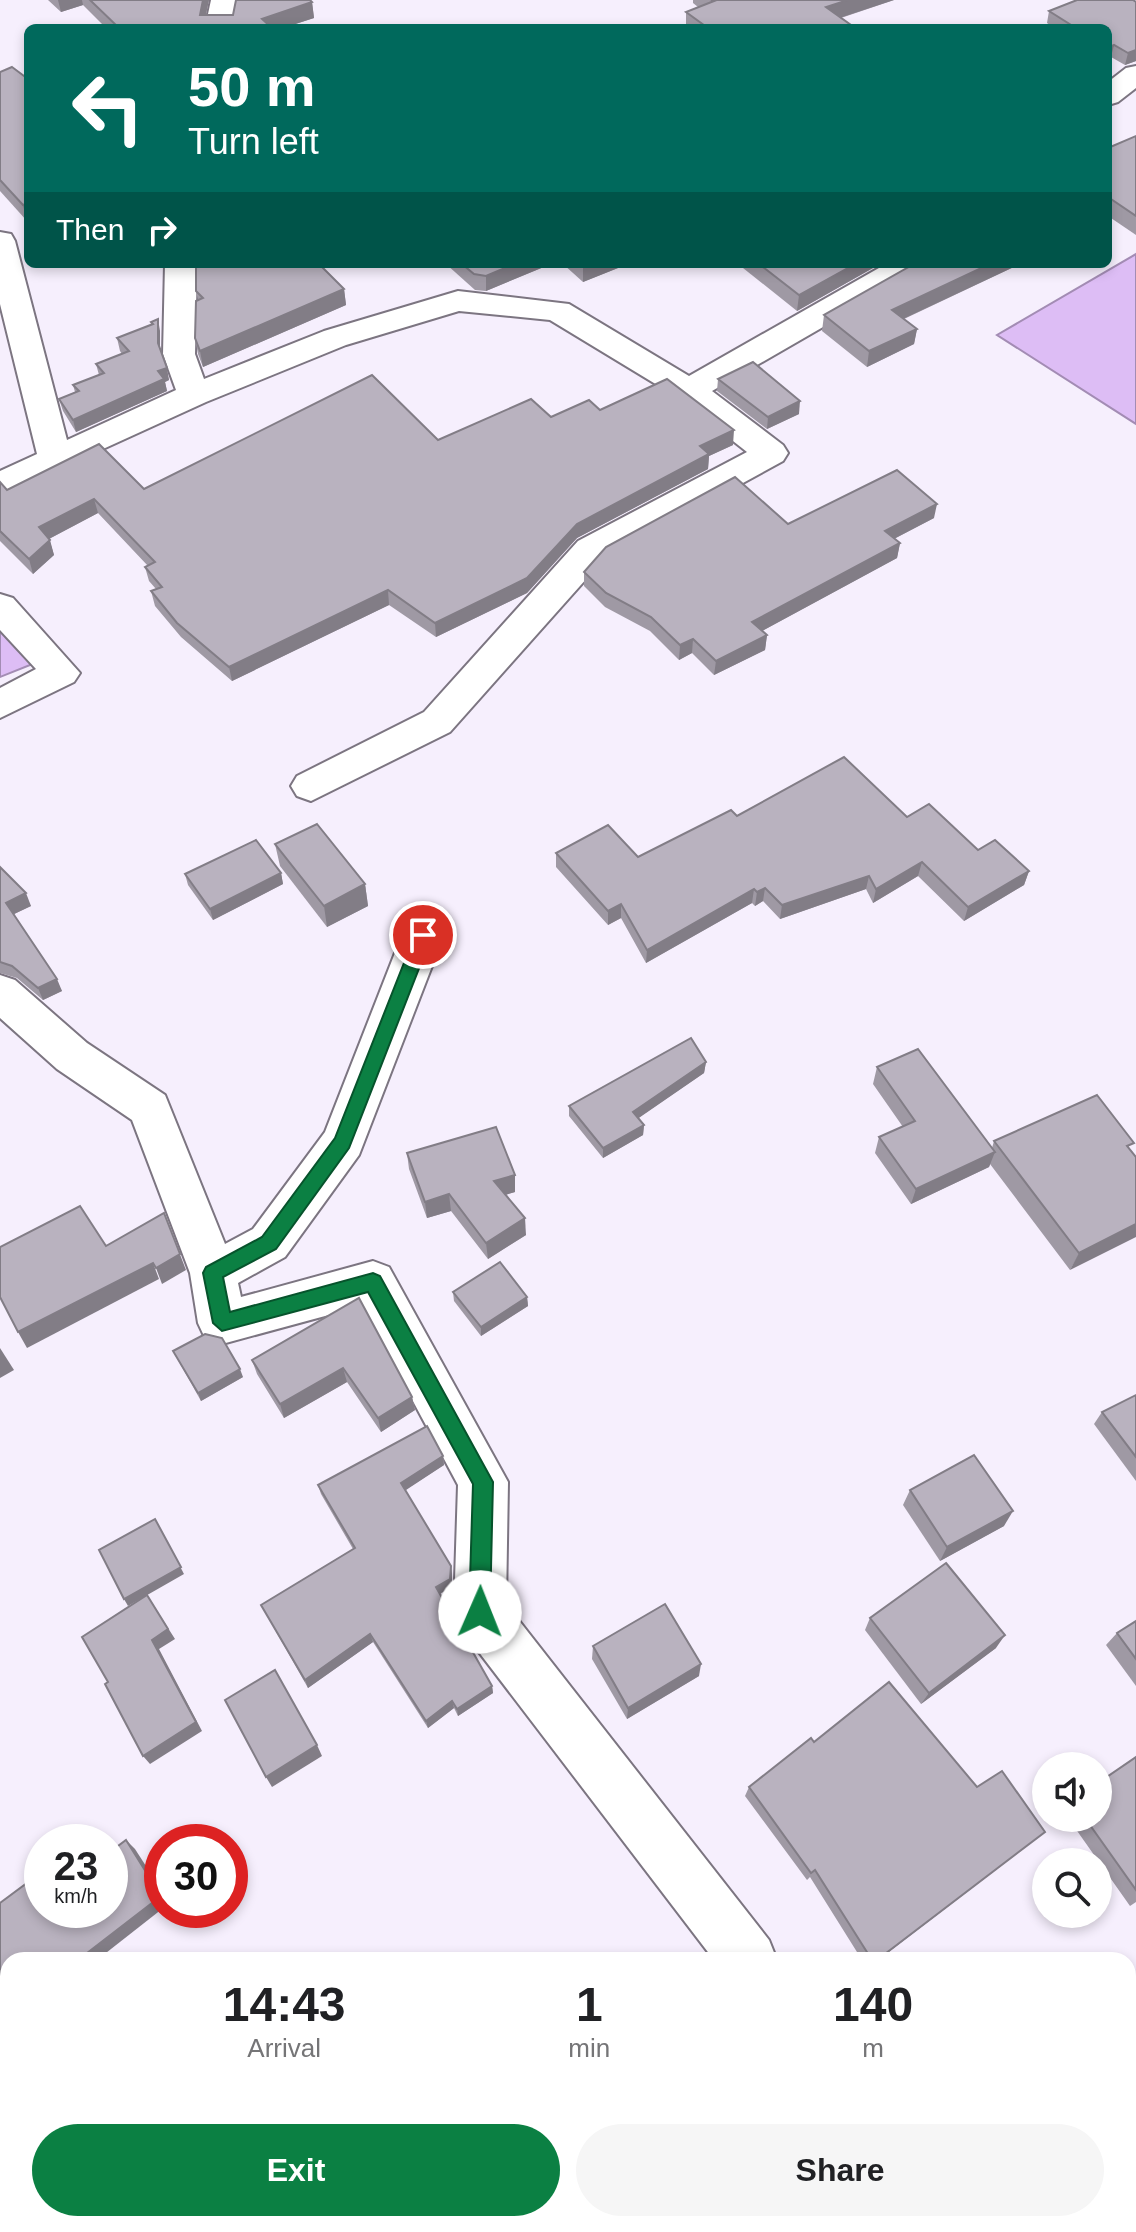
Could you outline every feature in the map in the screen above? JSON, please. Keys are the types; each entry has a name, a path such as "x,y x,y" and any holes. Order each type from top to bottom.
{"street":[{"path":"220,24 225,0"},
{"path":"1112,93 1136,74"},
{"path":"0,241 55,458"},
{"path":"181,268 179,354 194,395"},
{"path":"689,390 902,268"},
{"path":"0,485 194,395 335,338 458,301 558,311 689,390 771,453 591,550 437,722 311,786"},
{"path":"0,607 61,673 0,704"},
{"path":"213,1273 269,1243 343,1142 423,935"},
{"path":"0,992 72,1056 149,1108 213,1273 222,1323 373,1282 483,1482 480,1612 743,1952"}],"shaded area":[{"path":"1136,254 1136,424 997,335"},
{"path":"0,621 35,663 0,677"}],"building":[{"path":"90,0 203,0 200,15 233,15 236,0 312,2 262,19 268,24 115,24"},
{"path":"711,0 848,0 826,7 850,24 702,24 686,12 714,1"},
{"path":"1077,0 1133,0 1136,2 1136,50 1128,53 1112,46 1112,24 1070,24 1049,11"},
{"path":"12,67 24,76 23,205 0,180 0,72"},
{"path":"1136,136 1136,216 1112,200 1112,146"},
{"path":"196,268 323,268 344,289 200,351 195,338 196,301 203,298 196,291"},
{"path":"467,268 505,268 486,276 474,274"},
{"path":"764,268 848,268 799,295"},
{"path":"907,268 981,268 892,310 917,329 869,351 824,315"},
{"path":"158,319 158,343 167,368 158,371 164,379 73,420 59,399 79,391 73,385 104,373 96,364 129,351 117,338 153,324 151,322"},
{"path":"753,362 800,401 768,417 718,379"},
{"path":"372,375 438,440 531,399 551,417 589,400 600,410 667,379 734,430 700,446 709,454 577,524 527,578 435,623 388,590 229,667 177,623 151,591 162,587 145,567 155,562 94,499 39,527 50,540 29,559 0,531 0,482 7,490 99,444 144,489"},
{"path":"897,470 937,504 885,531 900,543 752,622 767,635 716,661 693,639 680,645 651,617 606,593 584,572 606,547 735,477 788,524"},
{"path":"844,757 907,817 929,804 978,850 995,840 1029,871 968,907 922,862 876,889 869,876 782,905 765,888 757,892 754,889 647,950 621,904 608,911 556,853 608,825 638,857 731,810 737,816"},
{"path":"317,824 365,884 324,906 275,844"},
{"path":"256,840 281,873 210,909 185,874"},
{"path":"0,867 26,893 6,903 57,979 38,988 12,966 0,962"},
{"path":"691,1038 706,1062 633,1112 644,1125 603,1148 569,1106"},
{"path":"918,1049 995,1152 916,1189 879,1137 915,1121 877,1067"},
{"path":"1097,1095 1134,1143 1127,1146 1136,1157 1136,1224 1079,1253 994,1141"},
{"path":"496,1127 515,1175 494,1181 525,1218 486,1243 449,1194 425,1202 407,1153"},
{"path":"80,1206 106,1246 164,1213 180,1254 156,1268 153,1263 18,1332 0,1297 0,1247"},
{"path":"500,1262 527,1297 481,1327 453,1292"},
{"path":"359,1298 412,1397 378,1418 343,1368 280,1404 252,1360"},
{"path":"205,1334 222,1338 240,1369 198,1393 173,1351"},
{"path":"1136,1395 1136,1457 1102,1412"},
{"path":"427,1426 443,1456 401,1483 451,1566 450,1579 436,1587 492,1686 457,1709 452,1701 426,1721 370,1634 305,1680 261,1605 355,1548 318,1485"},
{"path":"974,1455 1013,1511 947,1547 910,1490"},
{"path":"155,1519 181,1567 124,1599 99,1550"},
{"path":"946,1563 1005,1635 929,1693 870,1618"},
{"path":"147,1595 168,1629 152,1640 196,1722 143,1756 105,1684 108,1682 82,1637"},
{"path":"665,1604 701,1664 628,1708 593,1646"},
{"path":"1136,1621 1136,1659 1117,1633"},
{"path":"275,1670 317,1745 266,1777 225,1700"},
{"path":"889,1682 977,1787 1002,1771 1032,1814 1032,1832 1045,1832 888,1952 867,1952 815,1870 811,1873 749,1787 811,1738 814,1742"},
{"path":"1136,1757 1136,1890 1112,1856 1112,1848 1106,1848 1095,1832 1112,1832 1112,1773"},
{"path":"128,1843 144,1869 144,1909 128,1921"},
{"path":"24,1885 24,1928 120,1928 88,1952 0,1952 0,1903"}],"route":[{"path":"423,935 343,1142 269,1243 213,1273 222,1323 373,1282 483,1482 480,1612"}]}
